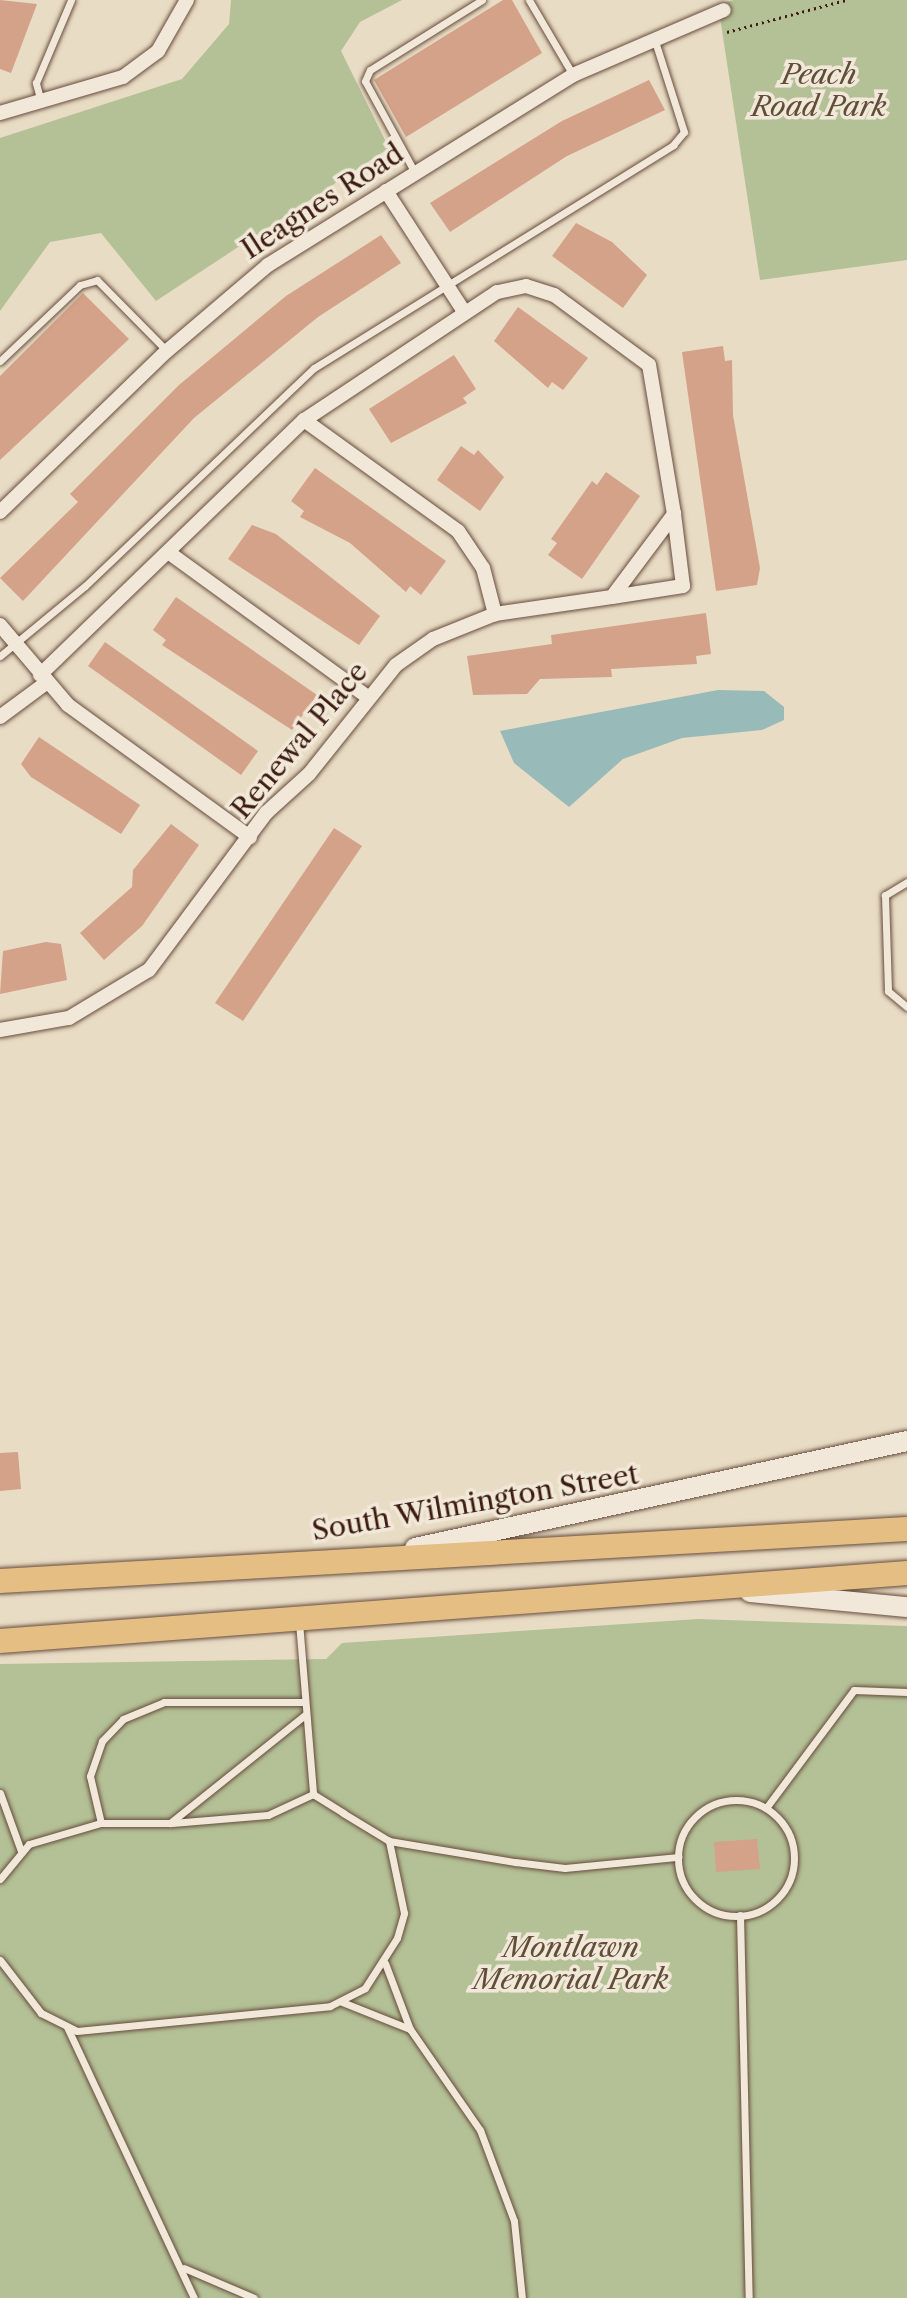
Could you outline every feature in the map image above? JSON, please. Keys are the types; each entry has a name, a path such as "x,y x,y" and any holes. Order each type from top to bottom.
{"highway":[{"path":"350,1561 907,1529"},
{"name":"South Wilmington Street","path":"0,1581 350,1561"},
{"path":"0,1641 907,1573"}],"main road":[{"name":"South Wilmington Street","path":"350,1561 907,1441"},
{"path":"690,1587 907,1607"}],"street":[{"path":"0,113 41,103 142,65 167,39 187,0"},
{"name":"Ileagnes Road","path":"0,512 167,351 268,265 414,171 573,75 653,37 724,10"},
{"path":"386,191 463,310"},
{"path":"0,717 43,679 304,420 463,310 512,286 536,287 649,365 674,514 612,597"},
{"path":"304,420 458,531 483,568 495,614"},
{"name":"Renewal Place","path":"0,1030 37,1028 121,993 169,949 250,837 309,774 365,695 433,639 495,614 683,586 674,514"},
{"path":"168,552 365,695"},
{"path":"0,625 43,679 250,837"}],"lane":[{"path":"41,103 36,83 71,0"},
{"path":"414,171 365,81 482,0"},
{"path":"529,0 573,75"},
{"path":"0,656 85,586 272,401 446,280 673,145 684,132 653,37"},
{"path":"0,361 80,285 97,280 167,351"},
{"path":"907,882 885,895 888,991 907,1007"},
{"path":"298,1620 313,1794"},
{"path":"766,1808 854,1690 907,1692"},
{"path":"101,1823 90,1776 102,1741 123,1719 164,1702 305,1702"},
{"path":"170,1823 306,1714"},
{"path":"0,1793 21,1851"},
{"path":"313,1794 389,1841 565,1868 678,1857"},
{"path":"0,1879 21,1851 101,1823 170,1823 268,1815 313,1794"},
{"path":"749,1800 766,1808 790,1836 792,1874 769,1906 740,1915 695,1900 678,1857 685,1828 712,1803 749,1800"},
{"path":"342,2002 385,1963 404,1913 389,1841"},
{"path":"740,1915 749,2298"},
{"path":"0,1960 41,2013 67,2027 342,2002 410,2029"},
{"path":"385,1963 410,2029 495,2162 514,2221 522,2298"},
{"path":"67,2027 184,2268 194,2298"},
{"path":"184,2268 254,2298"}],"path":[{"path":"727,32 846,0"}],"green space":[{"path":"231,0 402,0 360,22 341,51 389,148 156,301 101,233 50,242 0,311 0,138 182,79 229,24"},
{"name":"Peach Road Park","path":"734,0 907,0 907,260 760,280 718,4"},
{"name":"Montlawn Memorial Park","path":"698,1619 907,1626 907,2298 0,2298 0,1664 326,1659 342,1643"}],"water":[{"path":"718,690 764,691 784,707 784,720 762,730 682,738 623,759 569,807 514,763 500,731"}],"building":[{"path":"0,0 37,4 11,73 0,69"},
{"path":"503,0 512,0 542,53 406,137 374,80"},
{"path":"649,80 665,110 567,156 450,232 430,203 562,121"},
{"path":"576,223 612,242 647,275 623,308 552,256"},
{"path":"381,235 401,263 318,317 194,418 23,601 0,578 78,502 70,494 179,385 286,296"},
{"path":"83,293 129,339 0,460 0,376"},
{"path":"518,307 588,358 563,390 552,382 548,388 494,341"},
{"path":"723,346 725,361 732,360 733,415 760,568 757,585 716,591 682,352"},
{"path":"454,355 476,389 463,398 467,403 391,443 369,409"},
{"path":"461,446 474,455 478,450 504,477 480,511 437,480"},
{"path":"315,468 446,561 421,595 410,586 406,592 350,543 300,517 304,511 291,501"},
{"path":"606,472 640,496 582,579 548,555 557,543 551,539 592,481 597,485"},
{"path":"252,525 276,534 380,616 359,645 228,559"},
{"path":"176,597 317,695 292,730 162,645 166,640 153,630"},
{"path":"706,613 711,654 696,656 697,664 611,669 612,677 540,679 527,694 473,695 467,656 552,644 551,635"},
{"path":"105,642 258,751 241,775 88,666"},
{"path":"39,737 140,805 121,834 31,777 21,764"},
{"path":"171,824 199,845 142,926 104,960 80,933 132,887 133,870"},
{"path":"334,828 362,846 243,1021 215,1003"},
{"path":"46,942 61,944 67,980 0,994 3,951"},
{"path":"18,1452 21,1489 0,1491 0,1453"},
{"path":"757,1839 760,1869 716,1872 714,1842"}]}
